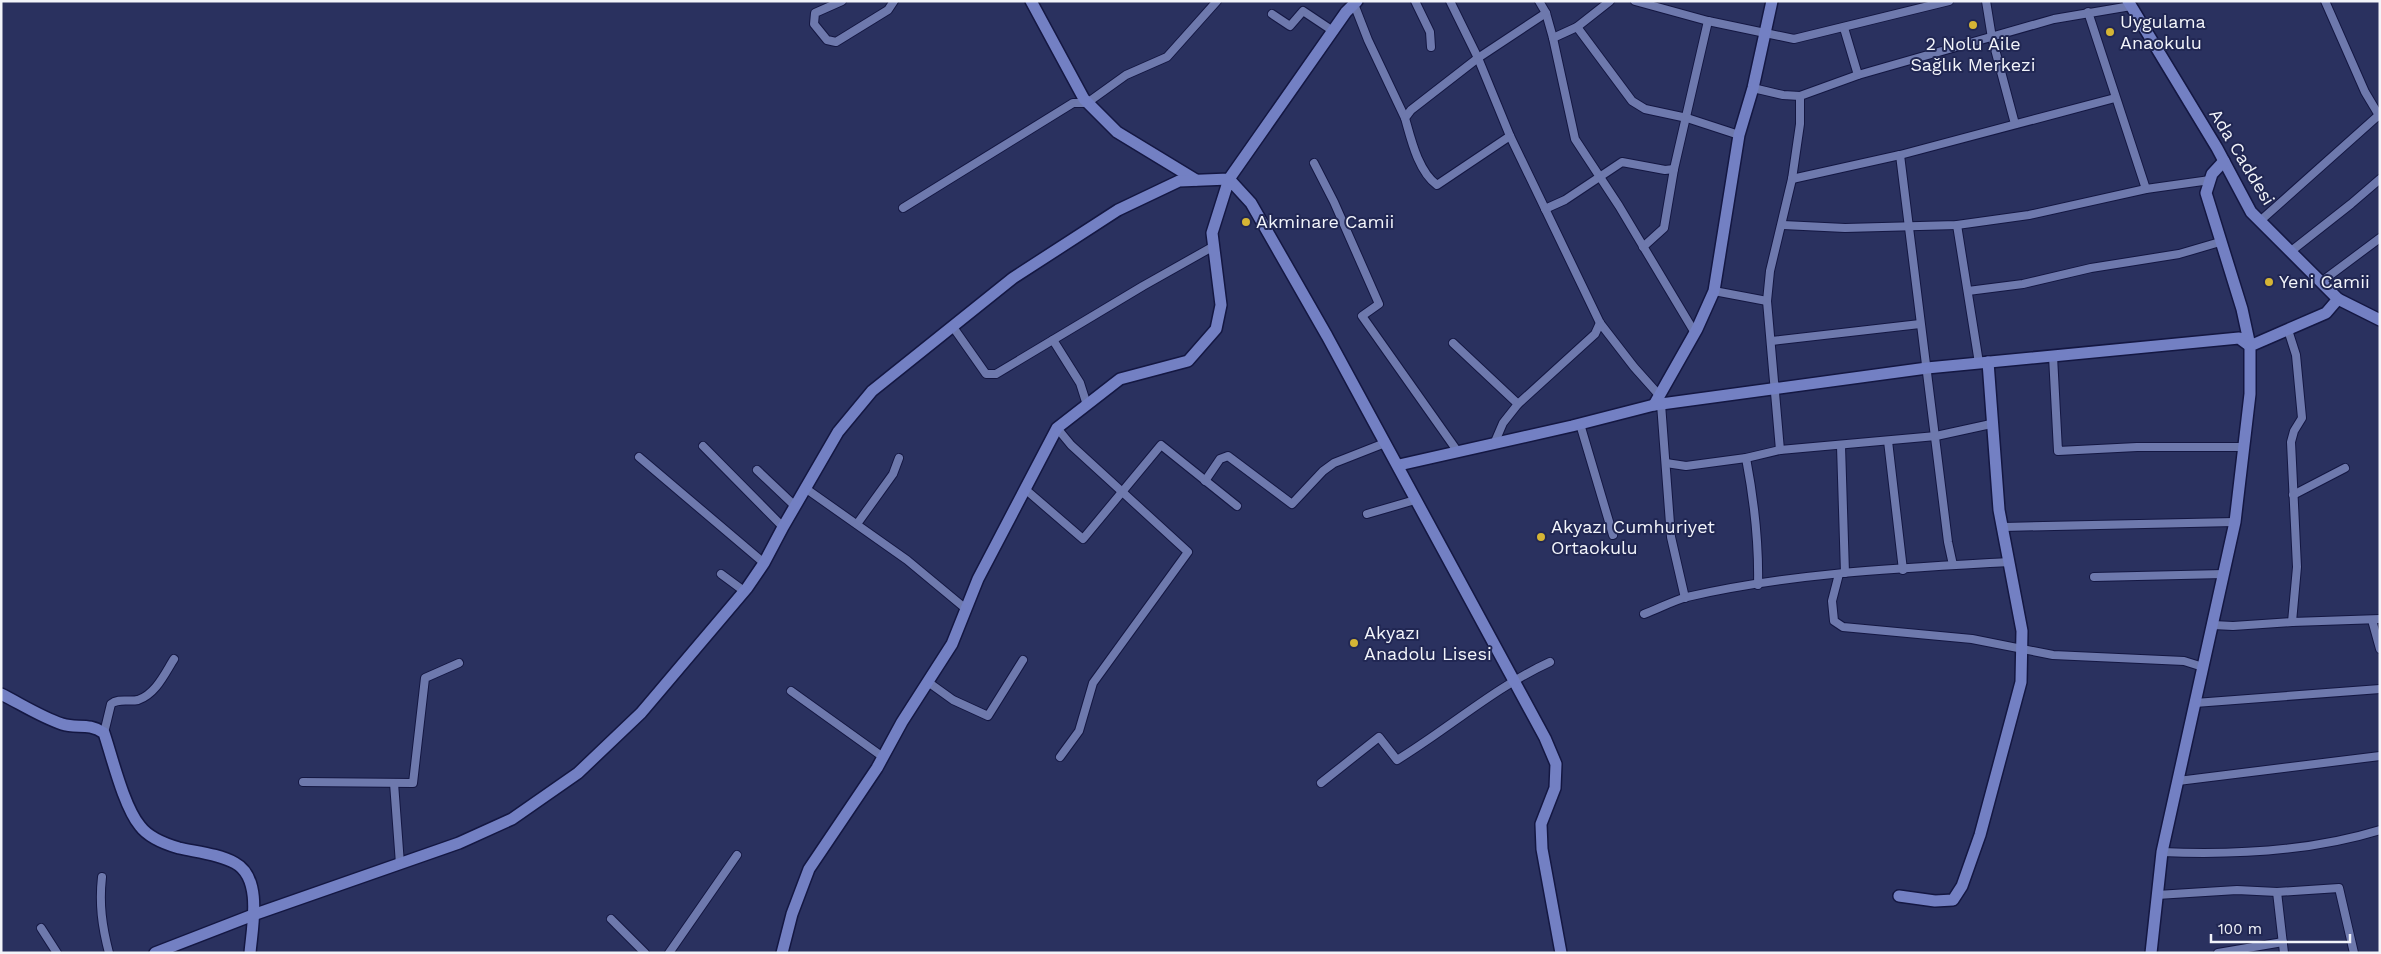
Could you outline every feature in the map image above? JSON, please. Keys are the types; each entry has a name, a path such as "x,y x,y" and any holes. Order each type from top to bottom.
{"street":[{"path":"842,1 815,13 814,24 827,40 836,42 888,10 894,1"},
{"path":"1031,1 1087,103 1117,132 1196,180"},
{"path":"903,208 1066,108 1073,104 1087,103 1126,75 1166,57 1217,1"},
{"path":"1415,1 1430,32 1431,47"},
{"path":"1450,1 1478,58 1510,136 1600,323 1658,401 1666,463 1670,537 1685,598"},
{"path":"1539,1 1546,13 1553,38 1575,139 1669,286 1695,333"},
{"path":"1553,38 1577,27 1610,1"},
{"path":"1635,1 1653,4 1708,21 1794,39 1949,1"},
{"path":"1658,401 1695,333 1714,291 1740,135 1753,88 1763,34 1772,1"},
{"path":"1986,1 1992,38 2015,124"},
{"path":"1352,3 1405,118 1412,141 1429,179 1437,185 1510,136"},
{"path":"782,953 792,914 809,869 883,757 902,722 952,644 978,579 1057,428 1120,379 1188,361 1216,329 1221,305 1212,233 1229,179 1352,3"},
{"path":"2260,221 2379,116 2365,92 2328,3"},
{"path":"1753,88 1783,95 1800,96 1858,75 2054,19 2129,4"},
{"name":"Ada Caddesi","path":"2129,4 2224,161 2251,212 2338,299 2375,318"},
{"path":"1272,14 1290,26 1303,11 1332,31"},
{"path":"2088,12 2146,189"},
{"path":"1405,118 1411,110 1478,58 1546,13"},
{"path":"1643,247 1664,228 1674,169 1708,21"},
{"path":"1577,27 1632,101 1645,108 1687,118 1740,135"},
{"path":"1844,28 1858,75"},
{"path":"1780,450 1772,341 1767,301 1770,271 1782,225 1783,209 1792,179 1800,124 1800,96"},
{"path":"1792,179 1900,155 2115,98"},
{"path":"1900,155 1948,542 1953,565"},
{"path":"2151,953 2162,852 2235,522 2250,394 2250,346 2242,309 2206,193 2212,174 2224,161"},
{"path":"1545,209 1565,200 1622,162 1665,170 1674,169"},
{"path":"1314,163 1334,202 1379,304 1362,316 1458,452"},
{"path":"155,953 253,915 459,843 512,819 578,773 640,713 744,591 764,564 783,526 838,432 872,391 1013,278 1118,210 1178,181 1229,179 1251,203 1399,465 1415,500 1516,680 1556,764 1555,788 1541,824 1542,849 1561,953"},
{"path":"2290,252 2380,179"},
{"path":"1782,225 1845,228 1957,225 2028,215 2146,189 2210,180"},
{"path":"1899,896 1935,901 1952,900 1962,886 1980,835 2021,682 2022,631 2003,527 1984,362 1968,291 1957,225"},
{"path":"2321,282 2380,238"},
{"path":"1968,291 2023,284 2091,268 2179,254 2220,242"},
{"path":"953,327 986,374 996,374 1214,246"},
{"path":"1714,291 1767,301"},
{"path":"2250,346 2326,313 2338,299"},
{"path":"2375,318 2380,309"},
{"path":"1494,444 1503,423 1518,404 1595,334 1600,323"},
{"path":"1772,341 1920,324"},
{"path":"2288,330 2296,355 2302,418 2294,431 2291,442 2297,567 2292,622"},
{"path":"1399,465 1580,424 1658,401 1927,368 2239,338 2250,346"},
{"path":"1054,340 1080,383 1087,405"},
{"path":"1453,343 1518,404"},
{"path":"2053,356 2058,451 2137,447 2245,447"},
{"path":"1580,424 1613,535"},
{"path":"1666,463 1686,466 1746,458 1780,450 1936,436 1991,424"},
{"path":"1057,428 1072,445 1188,552 1093,683 1079,730 1060,757"},
{"path":"1888,441 1903,570"},
{"path":"1205,481 1220,459 1228,456 1292,504 1323,471 1334,463 1385,443"},
{"path":"1025,489 1083,538 1161,445 1237,506"},
{"path":"703,446 783,526"},
{"path":"1841,446 1842,573 1832,601 1834,621 1843,627 1972,639 2053,655 2099,659 2184,660 2203,667"},
{"path":"639,457 764,564"},
{"path":"857,524 893,474 899,458"},
{"path":"1746,458 1752,486 1759,554 1758,585"},
{"path":"2293,495 2345,468"},
{"path":"757,470 795,506"},
{"path":"805,488 907,560 966,609"},
{"path":"1367,514 1415,500"},
{"path":"2003,527 2235,522"},
{"path":"1644,614 1685,598 1842,573 2008,562"},
{"path":"721,574 744,591"},
{"path":"2094,577 2224,574"},
{"path":"2213,625 2233,626 2292,622 2376,620 2380,649"},
{"path":"174,659 162,678 147,695 138,700 115,701 112,704 104,733 120,783 139,825 151,836 174,846 236,863 243,870 250,882 254,897 250,953"},
{"path":"928,682 953,700 988,716 1023,660"},
{"path":"1321,783 1379,737 1397,760 1516,680 1550,662"},
{"path":"304,782 413,783 425,678 459,663"},
{"path":"2195,703 2380,689"},
{"path":"791,691 883,757"},
{"path":"1,694 65,725 83,725 97,728 104,733"},
{"path":"2178,781 2380,756"},
{"path":"394,783 400,864"},
{"path":"2162,852 2198,854 2331,844 2380,830"},
{"path":"669,953 737,855"},
{"path":"102,877 99,898 100,916 109,953"},
{"path":"2157,895 2237,890 2277,892 2338,888 2354,953"},
{"path":"2277,892 2284,953"},
{"path":"611,919 645,953"},
{"path":"41,928 57,953"},
{"path":"2218,953 2283,942"}],"place":[{"name":"2 Nolu Aile Sağlık Merkezi","path":"1973,25"},
{"name":"Uygulama Anaokulu","path":"2110,32"},
{"name":"Akminare Camii","path":"1246,222"},
{"name":"Yeni Camii","path":"2269,282"},
{"name":"Akyazı Cumhuriyet Ortaokulu","path":"1541,537"},
{"name":"Akyazı Anadolu Lisesi","path":"1354,643"}]}
